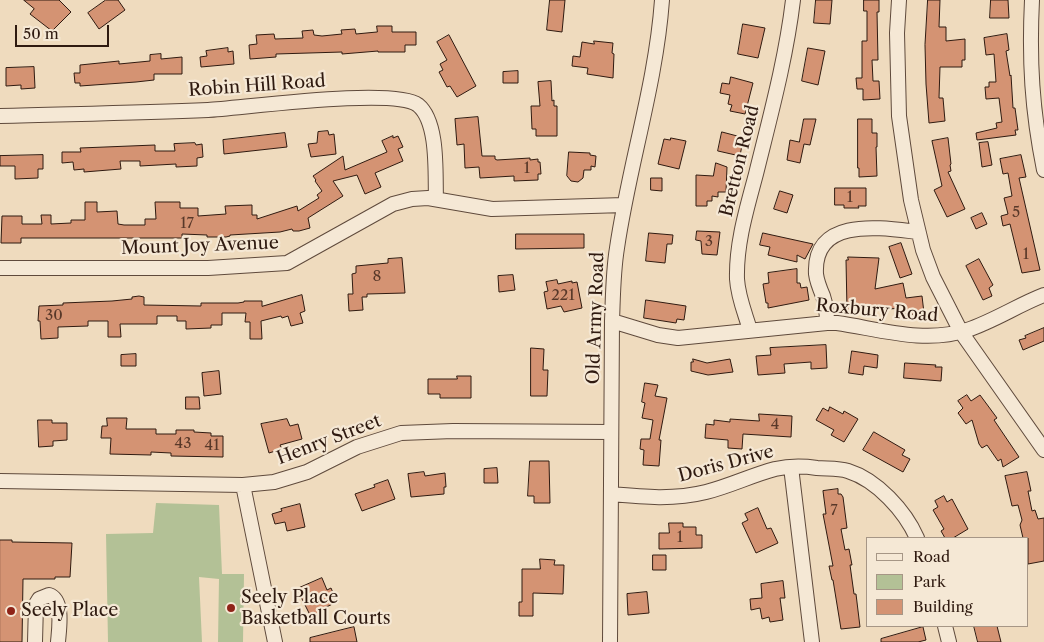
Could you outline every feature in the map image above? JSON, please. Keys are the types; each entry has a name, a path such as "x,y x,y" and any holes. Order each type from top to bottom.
{"street":[{"name":"Old Army Road","path":"610,642 612,321 616,250 653,64 662,0"},
{"name":"Bretton Road","path":"750,330 737,282 740,240 780,78 793,0"},
{"path":"899,0 896,33 898,116 906,172 918,232 933,277 961,332 1040,436 1044,450"},
{"path":"1032,0 1030,42 1031,86 1044,170"},
{"name":"Robin Hill Road","path":"0,116 210,110 320,100 394,98 418,105 426,116 432,132 436,200"},
{"name":"Mount Joy Avenue","path":"0,268 208,268 287,263 393,204 412,199 428,198 492,209 624,205"},
{"path":"827,322 825,303 816,271 820,253 828,240 842,232 862,228 918,232"},
{"name":"Roxbury Road","path":"612,321 658,335 678,338 827,322 918,336 946,335 978,326 1044,294"},
{"name":"Henry Street","path":"0,481 244,486 274,482 307,472 357,447 401,433 453,431 612,432"},
{"name":"Doris Drive","path":"611,494 655,498 706,492 776,468 800,466 848,471 869,482 899,506 917,537"},
{"name":"Doris Drive","path":"791,467 812,642"},
{"path":"244,486 275,642"},
{"path":"35,642 36,604 39,599 49,595 57,600 58,642"},
{"path":"945,627 949,642"}],"green space":[{"path":"156,503 219,505 222,574 244,574 243,642 218,642 219,579 199,577 202,642 108,642 106,534 153,533"}],"building":[{"path":"24,0 59,0 71,12 52,31 30,14 34,9"},
{"path":"106,0 118,0 125,10 99,29 88,13"},
{"path":"550,0 565,0 562,32 547,30"},
{"path":"816,0 832,0 830,24 814,23"},
{"path":"864,0 879,0 879,12 877,12 878,60 872,60 873,81 879,81 880,99 863,100 863,89 857,89 856,78 862,78 862,41 867,41 867,11 864,11"},
{"path":"928,0 940,0 939,27 946,27 946,41 965,39 965,60 962,60 962,67 940,67 939,98 943,98 945,121 929,123 925,45"},
{"path":"991,0 1008,0 1009,18 990,18"},
{"path":"743,24 765,28 758,58 738,54"},
{"path":"377,26 392,26 392,32 416,32 416,45 405,45 405,52 276,54 276,57 250,59 249,45 257,44 256,35 274,34 275,39 303,38 302,31 313,30 314,35 322,36 342,34 341,30 355,29 356,34 377,32"},
{"path":"1007,34 1009,50 1006,51 1011,75 1013,108 1015,108 1018,130 1015,130 1016,135 977,140 976,133 997,128 996,123 1002,122 999,98 986,99 985,87 989,87 989,82 996,82 994,54 986,55 984,38"},
{"path":"449,35 476,86 457,97 450,86 447,87 439,72 443,70 440,64 447,60 437,42"},
{"path":"594,41 613,43 613,78 587,74 588,68 572,66 573,56 580,57 582,42 594,44"},
{"path":"228,48 228,52 233,51 234,64 201,67 200,57 207,56 206,51"},
{"path":"808,48 825,51 818,85 802,81"},
{"path":"161,54 161,59 182,57 182,74 154,74 154,80 136,82 80,86 80,83 75,83 74,73 80,73 80,65 119,61 119,64 150,61 150,55"},
{"path":"34,67 35,88 21,89 21,85 6,86 6,68"},
{"path":"518,71 518,83 503,83 503,72"},
{"path":"731,77 753,83 745,114 730,111 732,105 728,104 730,95 720,93 722,83 729,84"},
{"path":"551,81 552,101 554,100 554,106 557,106 557,136 536,136 536,129 532,129 531,106 540,106 538,82"},
{"path":"478,117 482,156 495,156 497,160 538,159 541,174 538,174 538,180 514,181 514,176 480,178 479,167 465,168 464,144 457,145 455,119"},
{"path":"804,119 816,119 810,145 804,144 800,163 787,160 790,140 799,142"},
{"path":"858,119 872,119 872,133 877,133 877,176 859,177"},
{"path":"328,131 329,135 334,134 336,154 311,157 308,144 317,143 318,132"},
{"path":"722,132 741,137 739,145 742,145 740,156 718,151"},
{"path":"285,133 287,147 224,154 223,140"},
{"path":"393,136 393,138 398,136 403,147 398,149 403,161 375,173 381,187 365,194 357,175 333,181 343,196 308,218 310,228 299,231 293,231 292,229 280,232 230,235 226,237 182,234 182,238 21,238 21,243 1,243 2,216 22,216 22,224 42,224 41,215 51,215 51,224 71,223 71,220 85,220 85,202 97,202 97,212 117,211 118,224 124,225 145,225 145,219 156,219 155,202 180,202 180,208 198,208 198,216 226,214 225,206 252,205 252,215 257,215 257,219 297,206 298,211 319,198 317,195 322,191 313,176 343,156 345,170 387,152 382,141"},
{"path":"671,138 686,141 679,169 658,164 664,139 670,140"},
{"path":"948,138 951,171 948,172 965,209 947,217 934,190 942,186 932,141"},
{"path":"988,142 992,165 982,167 979,143"},
{"path":"195,143 196,145 202,144 203,157 197,158 197,166 176,167 176,164 140,166 140,161 120,161 121,169 84,172 84,169 74,170 73,162 62,163 62,152 81,152 80,148 155,145 155,151 175,151 174,144"},
{"path":"569,152 590,153 590,155 596,156 595,167 591,166 591,170 584,170 583,178 578,182 571,181 567,176"},
{"path":"43,155 43,169 38,169 38,178 15,179 15,166 0,166 0,156"},
{"path":"1021,155 1026,177 1019,178 1040,270 1022,273 1010,224 1003,226 1001,216 1008,214 1004,198 1012,196 1008,173 1003,174 1000,159"},
{"path":"716,163 727,167 726,192 718,192 718,197 712,196 712,201 707,201 707,206 696,206 696,175 713,176"},
{"path":"651,178 662,178 662,191 651,190"},
{"path":"835,188 866,188 866,206 844,208 844,205 835,205"},
{"path":"780,191 793,195 787,213 774,209"},
{"path":"982,213 987,224 976,229 971,218"},
{"path":"697,231 720,232 717,255 702,254 701,241 696,240"},
{"path":"649,233 673,235 672,244 667,244 665,263 646,261"},
{"path":"763,233 813,244 805,259 797,255 797,262 768,255 770,247 760,245"},
{"path":"516,234 584,234 584,248 516,249"},
{"path":"901,243 912,274 900,278 889,247"},
{"path":"848,257 879,258 875,289 903,283 906,298 922,296 924,313 905,315 904,308 847,310 846,260 848,260"},
{"path":"402,258 405,293 367,294 367,297 362,297 363,310 349,311 348,294 353,294 352,274 356,273 356,266 388,263 388,259"},
{"path":"979,259 993,285 989,288 992,296 983,300 966,266"},
{"path":"797,269 797,283 800,283 801,288 807,287 809,300 768,308 763,284 769,283 768,273"},
{"path":"513,275 515,290 499,292 498,276"},
{"path":"557,280 558,284 572,281 572,283 577,282 582,308 564,312 561,306 547,309 544,292 548,291 546,282"},
{"path":"302,295 305,311 300,313 303,323 291,326 288,316 261,321 262,339 250,339 250,322 245,322 246,313 222,313 222,325 211,325 211,328 186,329 186,321 177,321 177,316 157,316 157,324 120,324 121,337 108,337 108,321 88,321 88,326 58,327 58,338 41,339 40,321 38,321 39,306 63,305 63,303 112,301 132,299 132,297 139,296 144,297 144,305 201,306 201,303 262,301 262,306"},
{"path":"646,300 686,306 684,320 677,319 676,323 644,318"},
{"path":"1044,328 1044,341 1023,350 1019,340"},
{"path":"826,345 827,368 811,369 811,362 784,364 785,373 758,375 756,356 771,355 770,348"},
{"path":"531,348 544,349 543,370 548,370 547,396 531,396"},
{"path":"852,351 878,355 877,368 864,366 863,375 849,373"},
{"path":"136,354 136,366 121,366 121,355"},
{"path":"693,359 707,363 730,359 733,372 708,375 691,371"},
{"path":"905,363 942,367 941,381 904,378"},
{"path":"219,371 221,394 204,396 202,373"},
{"path":"457,376 471,376 471,398 440,398 440,394 428,394 428,379 457,379"},
{"path":"645,383 658,385 655,396 667,398 659,440 661,440 659,466 643,465 644,450 640,449 641,439 650,439 653,420 642,418 645,403 642,402"},
{"path":"967,395 971,401 980,395 997,418 994,420 1019,457 1003,467 1001,459 998,461 987,445 982,448 972,420 966,424 958,413 963,408 958,401"},
{"path":"186,397 199,397 200,409 186,409"},
{"path":"830,407 843,414 844,411 858,419 844,442 831,435 834,430 816,420 823,408 828,411"},
{"path":"759,414 792,416 791,437 743,434 742,449 728,448 728,440 705,438 706,424 714,425 714,420 730,422 730,419 759,421"},
{"path":"107,418 127,418 126,429 156,429 156,434 176,434 176,430 194,430 194,432 211,433 211,436 223,436 223,457 171,456 171,453 151,452 151,455 110,454 111,438 101,438 102,426 107,426"},
{"path":"287,419 290,426 298,424 302,439 280,445 282,449 269,453 261,424"},
{"path":"38,420 52,420 52,423 67,423 67,440 53,441 53,446 39,447"},
{"path":"874,432 905,450 902,455 910,459 903,472 863,450"},
{"path":"530,461 549,461 550,503 534,503 534,496 528,496"},
{"path":"497,468 498,483 484,483 484,469"},
{"path":"424,472 425,476 445,473 446,487 444,487 444,494 411,497 408,474"},
{"path":"1027,472 1031,491 1028,491 1032,511 1035,510 1038,519 1044,518 1044,561 1029,564 1029,537 1023,537 1020,525 1022,520 1018,505 1012,506 1005,476"},
{"path":"388,480 395,499 362,511 355,494"},
{"path":"838,489 838,494 841,494 843,497 847,528 841,529 845,550 849,549 860,627 841,629 829,566 833,566 823,514 826,514 823,491"},
{"path":"944,496 947,502 952,499 968,529 955,537 944,537 941,531 944,529 933,510 938,507 935,501"},
{"path":"300,504 305,527 287,531 285,522 275,524 272,514 282,511 281,509"},
{"path":"758,508 767,529 771,528 778,543 756,553 742,523 748,520 745,514"},
{"path":"669,523 683,523 683,527 696,527 696,535 702,535 702,548 659,549 659,533 669,533"},
{"name":"Seely Place","path":"0,540 72,543 70,577 23,579 22,642 0,642"},
{"path":"653,555 666,555 666,570 653,570"},
{"path":"540,559 555,560 554,565 564,565 563,594 533,593 533,616 519,616 519,602 522,602 522,569 540,569"},
{"path":"322,578 327,590 331,588 337,602 324,608 326,611 311,617 297,589"},
{"path":"783,581 785,598 780,598 783,620 770,622 769,617 762,619 760,608 751,610 750,599 762,598 761,584"},
{"path":"647,592 649,613 628,615 627,594"},
{"path":"354,627 357,642 310,642 310,638"},
{"path":"923,627 926,640 918,642 881,642 881,639"},
{"path":"974,627 997,627 1001,642 978,642"}],"place":[{"name":"Seely Place Basketball Courts","path":"231,608"},
{"name":"Seely Place","path":"11,611"}]}
